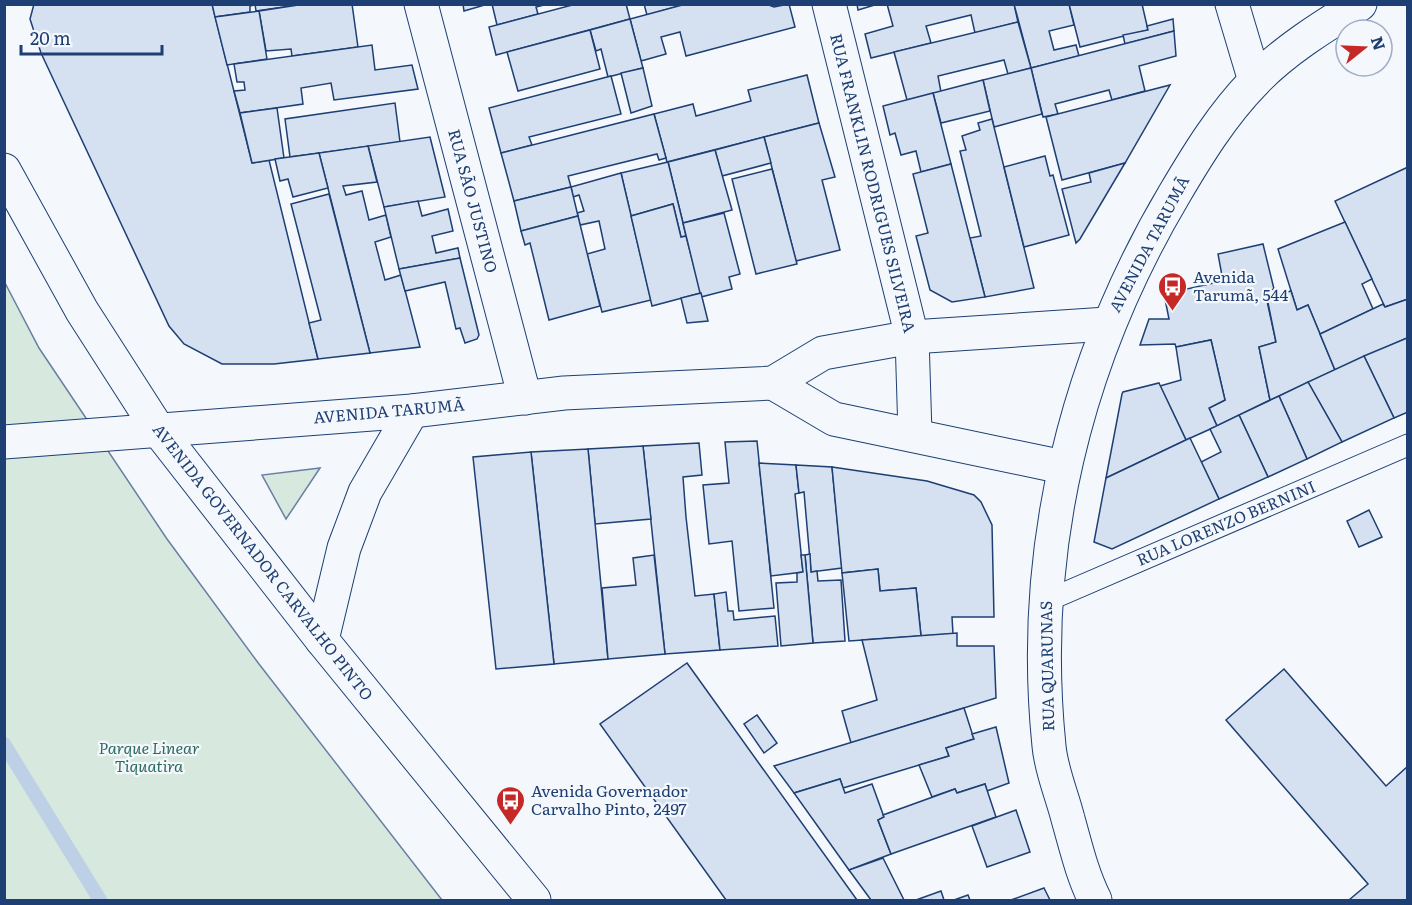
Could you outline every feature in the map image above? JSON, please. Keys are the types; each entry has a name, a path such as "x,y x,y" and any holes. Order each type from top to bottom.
{"street":[{"name":"RUA SÃO JUSTINO","path":"421,4 525,398"},
{"name":"RUA FRANKLIN RODRIGUES SILVEIRA","path":"829,4 912,337 915,434"},
{"path":"1232,4 1255,81"},
{"name":"AVENIDA TARUMÃ","path":"4,442 412,411 564,393 773,383 824,353 912,337 1107,324 1153,229 1206,140 1255,81 1324,26 1360,4"},
{"name":"AVENIDA GOVERNADOR CARVALHO PINTO","path":"4,170 82,310 159,431 322,640 534,900"},
{"name":"RUA QUARUNAS","path":"1095,900 1084,879 1049,748 1044,602 1063,467 1107,324"},
{"path":"773,383 834,419 915,434 1063,467"},
{"path":"322,640 344,548 365,492 412,411"}],"lane":[{"name":"RUA LORENZO BERNINI","path":"1044,602 1407,444"}],"green space":[{"name":"Parque Linear Tiquatira","path":"4,281 39,348 167,539 259,664 442,900 5,900"},
{"path":"320,468 286,519 262,475"}],"building":[{"path":"34,4 212,4 252,163 269,160 318,359 274,364 222,364 184,344 169,326 41,53 30,19"},
{"path":"212,4 255,5 250,6 250,12 215,17"},
{"path":"255,4 305,4 256,11"},
{"path":"305,4 352,4 358,47 292,56 291,49 266,51 259,11"},
{"path":"463,4 488,4 464,11"},
{"path":"492,4 548,4 536,7 538,14 497,25"},
{"path":"576,4 626,4 630,19 496,55 489,27"},
{"path":"644,4 686,4 647,15"},
{"path":"686,4 766,4 774,7 789,4 795,27 686,56 680,32 661,37 666,54 641,61 630,19"},
{"path":"857,4 878,4 858,10"},
{"path":"887,4 1014,4 1018,22 975,33 971,15 926,26 931,43 871,58 865,34 893,26"},
{"path":"1014,4 1069,4 1074,25 1049,31 1054,50 1076,45 1079,56 1031,68"},
{"path":"1069,4 1142,4 1148,30 1080,47"},
{"path":"259,11 267,59 227,65 215,17"},
{"path":"630,19 643,68 608,77 601,49 596,51 590,30"},
{"path":"1173,19 1174,31 1125,44 1123,35 1148,30 1147,26"},
{"path":"1018,22 1031,68 1008,74 1004,60 938,76 941,92 907,100 894,52"},
{"path":"590,30 600,69 518,91 507,52"},
{"path":"1174,31 1176,56 1139,66 1145,91 1112,100 1109,90 1055,104 1058,114 1043,117 1031,68"},
{"path":"372,45 375,70 412,65 418,89 334,100 331,83 301,88 303,104 240,113 234,91 245,90 244,82 237,82 234,64"},
{"path":"643,68 652,106 631,113 621,73"},
{"path":"1031,68 1042,114 994,127 983,80"},
{"path":"807,75 819,123 667,162 654,114 693,104 696,116 751,101 748,90"},
{"path":"611,76 621,114 529,137 532,145 501,153 489,108"},
{"path":"983,80 990,111 941,123 933,93"},
{"path":"1170,85 1125,163 1062,180 1046,117"},
{"path":"933,93 951,164 921,172 916,151 901,155 895,133 890,135 883,106"},
{"path":"395,103 400,142 290,157 285,119"},
{"path":"277,108 284,158 252,163 240,113"},
{"path":"654,114 666,158 659,160 657,154 568,176 571,187 514,201 501,153"},
{"path":"992,119 1034,288 985,297 970,238 981,236 960,151 966,150 962,136 980,130 978,123"},
{"path":"819,123 835,177 822,180 840,250 796,261 764,137"},
{"path":"430,137 445,197 384,207 368,146"},
{"path":"764,137 771,163 722,176 715,150"},
{"path":"368,146 377,182 343,186 346,195 362,191 369,220 386,215 391,237 375,242 385,280 401,275 420,347 370,353 319,153"},
{"path":"715,150 732,210 683,223 668,162"},
{"path":"319,153 328,188 293,197 288,179 280,181 275,159"},
{"path":"1045,156 1050,176 1053,175 1069,235 1024,247 1004,167"},
{"path":"668,162 686,236 681,237 673,204 631,216 621,173"},
{"path":"1125,163 1076,243 1062,189 1091,182 1089,173"},
{"path":"951,164 985,297 952,302 930,290 916,236 928,233 913,174"},
{"path":"1408,167 1408,299 1385,307 1335,201"},
{"path":"772,169 797,264 756,274 732,179"},
{"path":"621,173 651,300 602,312 587,254 605,249 599,221 580,225 577,213 584,211 579,195 573,197 571,187"},
{"path":"571,187 578,216 521,231 514,201"},
{"path":"329,194 370,353 318,359 309,323 321,320 291,204"},
{"path":"418,201 422,216 448,209 453,231 432,236 436,253 458,248 460,258 399,269 384,207"},
{"path":"673,204 681,237 686,236 701,293 652,306 631,216"},
{"path":"724,213 740,274 729,277 732,289 701,297 683,223"},
{"path":"578,216 600,306 549,320 530,243 525,245 521,231"},
{"path":"1345,222 1372,279 1362,284 1373,309 1320,334 1308,305 1297,310 1278,249"},
{"path":"1263,244 1274,289 1265,292 1276,342 1259,347 1270,400 1217,426 1209,408 1225,400 1211,340 1176,347 1175,344 1140,345 1149,319 1169,319 1164,294 1223,281 1218,254"},
{"path":"460,258 479,335 477,339 465,343 460,328 456,329 445,282 405,291 399,269"},
{"path":"1291,291 1297,310 1308,305 1335,370 1270,400 1259,347 1276,342 1267,298"},
{"path":"701,293 708,321 687,323 681,298"},
{"path":"1408,299 1407,338 1335,370 1320,334 1383,304 1385,307"},
{"path":"1407,338 1408,412 1394,418 1364,356"},
{"path":"1211,340 1225,400 1209,408 1217,426 1186,440 1160,386 1181,380 1176,347"},
{"path":"1364,356 1394,418 1342,442 1308,382"},
{"path":"1308,382 1342,442 1307,459 1279,396"},
{"path":"1159,383 1186,440 1106,478 1123,392"},
{"path":"1279,396 1307,459 1268,477 1239,415"},
{"path":"1239,415 1268,477 1219,499 1201,462 1221,452 1210,429"},
{"path":"1190,438 1219,499 1112,549 1094,542 1106,478"},
{"path":"757,441 774,608 739,611 732,541 709,544 703,485 729,483 725,442"},
{"path":"699,443 702,475 683,477 686,517 695,596 714,594 720,650 665,654 643,446"},
{"path":"643,446 651,519 595,524 588,449"},
{"path":"588,449 608,659 554,664 531,452"},
{"path":"531,452 554,664 496,669 473,457"},
{"path":"759,463 796,465 799,493 795,494 803,572 771,576"},
{"path":"796,465 832,467 842,568 811,572 804,492 799,493"},
{"path":"832,467 927,481 974,495 981,502 992,525 994,617 952,617 953,634 921,636 916,588 880,591 878,569 842,573"},
{"path":"1369,510 1382,537 1359,547 1347,521"},
{"path":"810,554 811,572 817,571 818,581 841,580 845,641 813,643 805,555"},
{"path":"654,555 665,654 608,659 602,588 636,585 633,558"},
{"path":"801,555 805,555 813,643 781,646 776,583 797,582 797,573 803,572"},
{"path":"878,569 880,591 916,588 921,636 849,641 842,573"},
{"path":"726,592 728,611 733,611 734,620 775,616 778,646 720,650 714,594"},
{"path":"957,633 957,646 994,646 996,698 851,743 842,711 877,700 862,640"},
{"path":"687,663 857,900 726,900 600,724"},
{"path":"1284,669 1386,786 1408,766 1408,900 1349,900 1368,884 1226,720"},
{"path":"964,708 974,739 946,748 949,756 843,788 840,779 794,793 774,766"},
{"path":"757,715 777,743 764,753 744,724"},
{"path":"996,727 1009,783 987,791 985,784 957,793 955,789 932,797 919,765 949,756 946,748 974,739 972,734"},
{"path":"840,779 845,793 872,784 884,817 878,820 891,854 849,870 794,793"},
{"path":"985,784 996,817 891,854 878,820 884,817 883,815 955,789 957,793"},
{"path":"1016,810 1030,852 987,867 972,826"},
{"path":"883,858 904,900 871,900 849,870"},
{"path":"1044,888 1050,900 1011,900"},
{"path":"941,891 944,900 916,900"},
{"path":"968,895 970,900 954,900"}],"waterway":[{"path":"4,744 100,900"}],"place":[{"name":"Avenida Tarumã, 544","path":"1172,312"},
{"name":"Avenida Governador Carvalho Pinto, 2497","path":"510,826"}]}
